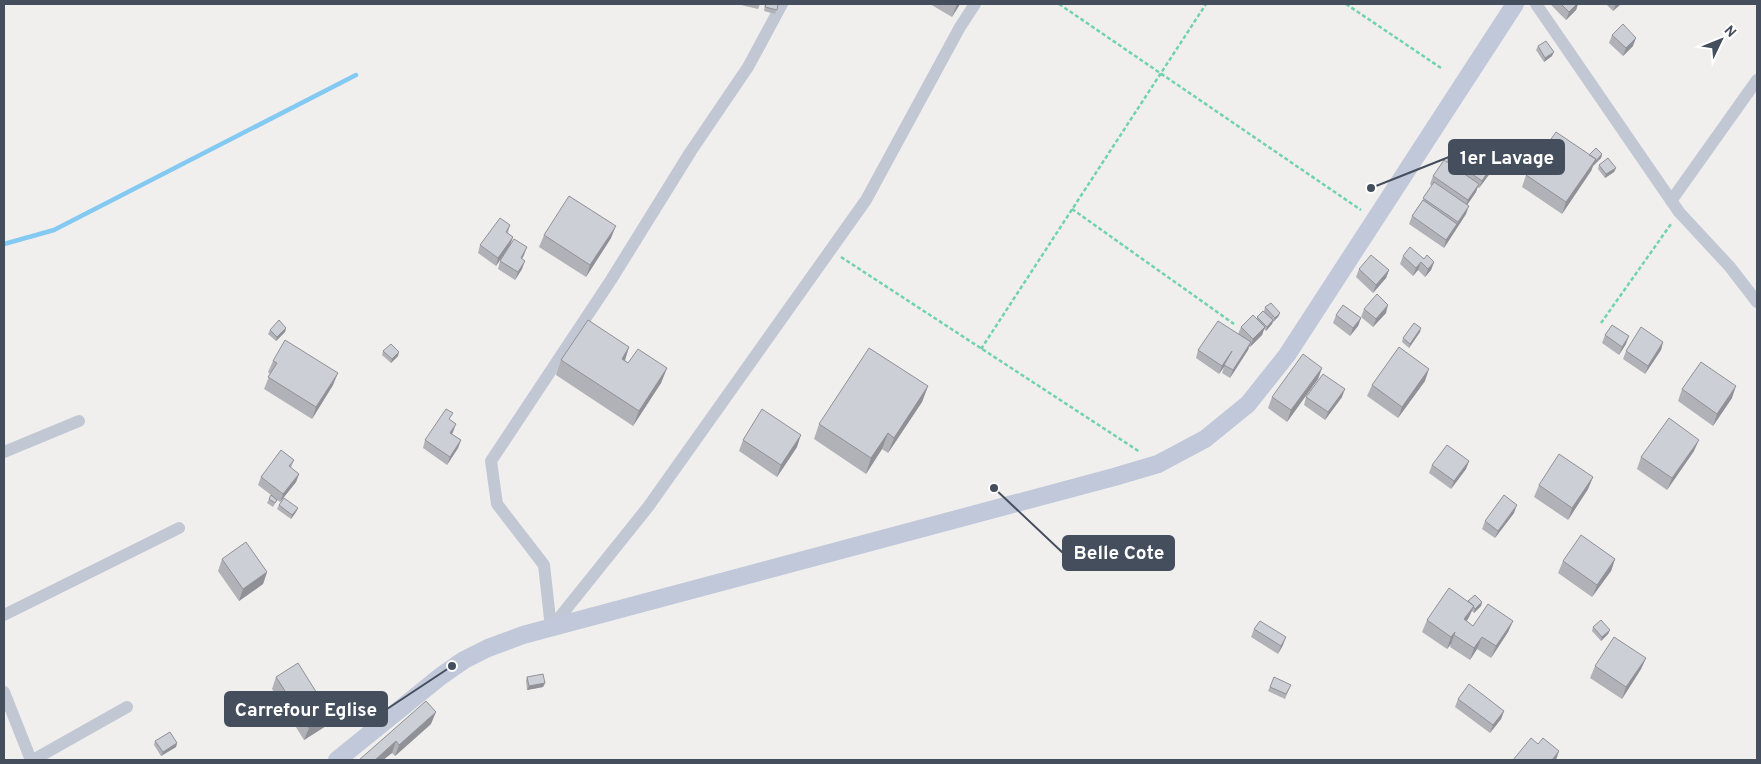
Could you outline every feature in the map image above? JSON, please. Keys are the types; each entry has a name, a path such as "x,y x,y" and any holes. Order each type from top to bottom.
{"street":[{"path":"551,628 544,565 497,504 491,461 611,280 691,151 748,66 782,4"},
{"path":"551,628 648,507 866,200 960,27 976,4"},
{"path":"337,760 441,676 464,660 488,648 523,635 1114,477 1158,464 1205,439 1248,404 1287,354 1515,4"},
{"path":"1536,4 1679,212 1730,267 1757,302"},
{"path":"1671,200 1757,80"},
{"path":"4,452 79,422"},
{"path":"4,615 179,528"},
{"path":"4,692 32,760 127,707"}],"path":[{"path":"1060,4 1375,220"},
{"path":"981,349 1206,4"},
{"path":"1346,4 1441,68"},
{"path":"1072,209 1234,324"},
{"path":"1601,323 1679,212"},
{"path":"830,250 1158,464"}],"building":[{"path":"766,4 778,4 777,10 765,7"},
{"path":"1561,4 1577,4 1569,12"},
{"path":"1623,24 1636,38 1626,48 1612,35"},
{"path":"1546,41 1554,52 1545,58 1538,46"},
{"path":"1556,132 1596,159 1566,202 1526,175"},
{"path":"1459,140 1493,164 1482,181 1448,157"},
{"path":"1596,148 1602,154 1595,162 1596,159 1589,155"},
{"path":"1608,158 1616,168 1606,174 1599,165"},
{"path":"1444,160 1479,184 1468,200 1433,176"},
{"path":"1434,182 1469,206 1458,222 1423,198"},
{"path":"569,196 616,226 590,265 544,235"},
{"path":"1423,200 1457,224 1446,240 1412,216"},
{"path":"500,218 510,225 506,232 513,237 498,258 480,245"},
{"path":"514,239 527,247 521,258 525,261 518,272 500,261"},
{"path":"1410,247 1424,259 1427,255 1434,262 1428,269 1421,262 1416,268 1403,256"},
{"path":"1371,255 1389,270 1376,285 1359,269"},
{"path":"1377,294 1388,305 1376,319 1364,309"},
{"path":"1271,303 1280,313 1275,318 1265,307"},
{"path":"1343,305 1361,318 1353,328 1336,315"},
{"path":"1263,311 1273,320 1267,327 1257,317"},
{"path":"1253,315 1265,327 1253,339 1241,327"},
{"path":"279,320 286,328 277,337 270,330"},
{"path":"588,320 629,347 622,359 628,363 638,349 667,368 639,411 561,360"},
{"path":"1218,321 1251,342 1233,370 1224,365 1232,351 1222,366 1198,350"},
{"path":"1414,323 1421,328 1410,344 1403,338"},
{"path":"1612,325 1629,336 1622,347 1605,335"},
{"path":"1641,327 1663,342 1648,366 1626,351"},
{"path":"285,340 338,373 316,407 268,377 277,363 273,361"},
{"path":"391,344 399,352 392,359 383,351"},
{"path":"1399,347 1429,369 1402,407 1372,385"},
{"path":"869,348 928,386 894,438 888,433 871,458 819,424"},
{"path":"1303,354 1322,368 1291,410 1272,397"},
{"path":"1701,362 1736,386 1717,414 1682,389"},
{"path":"1323,374 1345,389 1328,412 1306,397"},
{"path":"446,409 453,413 449,419 456,424 450,433 461,440 450,457 425,440"},
{"path":"762,409 801,435 781,465 743,440"},
{"path":"1669,418 1699,440 1672,478 1641,457"},
{"path":"1447,445 1469,461 1454,481 1432,465"},
{"path":"281,450 294,460 289,466 299,474 283,494 261,477"},
{"path":"1559,454 1593,477 1572,508 1539,485"},
{"path":"271,495 277,500 275,503 269,499"},
{"path":"1504,495 1517,505 1498,531 1485,521"},
{"path":"284,498 298,508 292,515 279,505"},
{"path":"1581,535 1615,559 1597,585 1563,561"},
{"path":"246,542 267,572 243,589 222,559"},
{"path":"1449,588 1474,606 1464,619 1473,626 1488,604 1513,621 1496,646 1482,637 1474,648 1454,635 1455,632 1451,637 1427,620"},
{"path":"1475,595 1482,602 1475,609 1468,601"},
{"path":"1601,620 1610,630 1602,637 1593,627"},
{"path":"1260,621 1286,637 1281,646 1254,629"},
{"path":"1614,637 1646,658 1626,687 1595,666"},
{"path":"298,663 330,714 309,728 276,677"},
{"path":"543,674 545,683 529,686 527,677"},
{"path":"1274,677 1291,685 1286,694 1270,687"},
{"path":"1469,684 1504,711 1493,725 1458,699"},
{"path":"426,701 436,712 399,745 396,741 375,760 359,760"},
{"path":"170,732 177,743 163,752 155,741"},
{"path":"1531,738 1538,744 1543,738 1559,751 1552,760 1513,760"}],"waterway":[{"path":"4,244 54,230 356,75"}],"place":[{"name":"1er Lavage","path":"1371,188"},
{"name":"Belle Cote","path":"994,488"},
{"name":"Carrefour Eglise","path":"452,666"}]}
